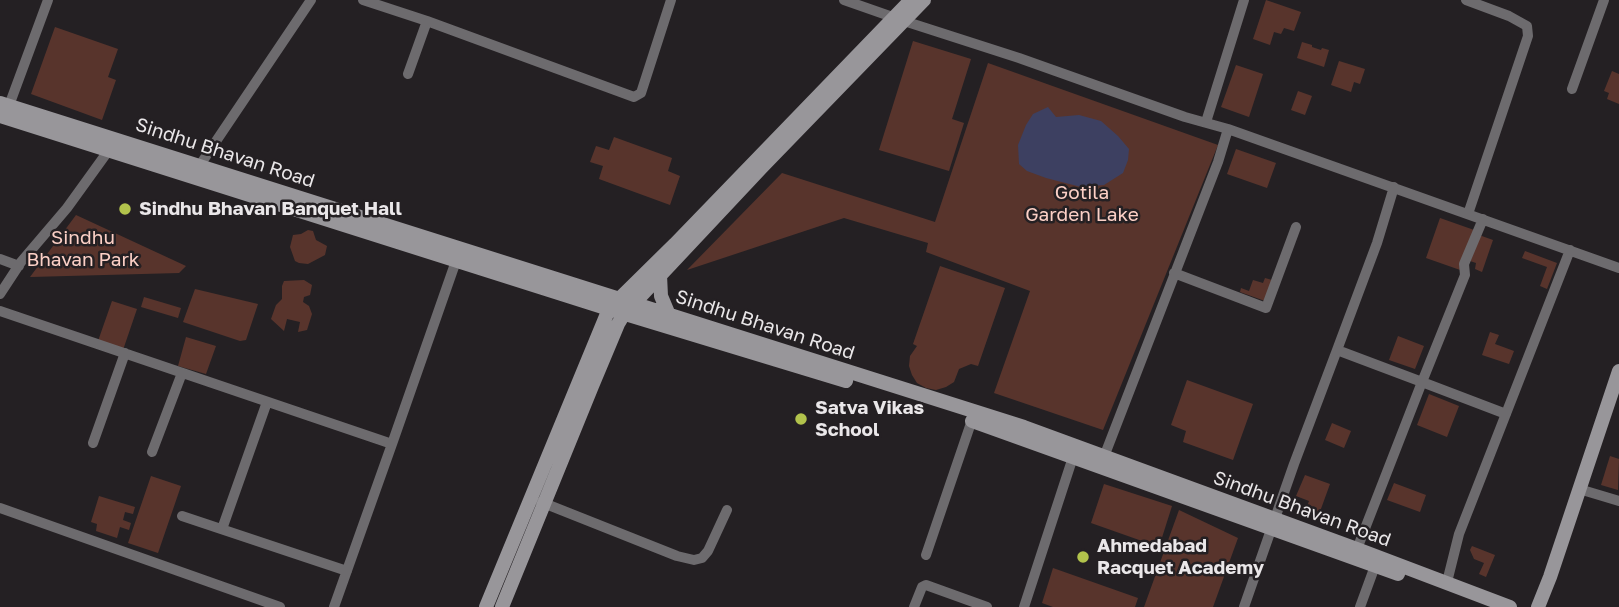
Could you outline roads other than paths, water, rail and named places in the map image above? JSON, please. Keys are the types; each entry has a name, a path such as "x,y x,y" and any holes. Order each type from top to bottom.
{"main road":[{"path":"621,306 660,275 899,20 911,0"},
{"path":"486,607 592,386 618,324 621,306 675,244 899,20 924,0"},
{"name":"Sindhu Bhavan Road","path":"3,111 1075,452 1273,524 1375,566 1488,607"},
{"name":"Sindhu Bhavan Road","path":"198,172 456,261 621,306 669,314 1024,427 1075,452"},
{"path":"660,275 661,296 669,314"},
{"path":"1538,607 1619,370"},
{"path":"502,607 537,501"},
{"name":"Sindhu Bhavan Road","path":"1273,524 1357,549 1510,607"}],"street":[{"path":"3,111 48,0"},
{"path":"198,172 311,0"},
{"path":"363,0 635,97 641,93 671,0"},
{"path":"844,0 1185,117 1228,129 1619,268"},
{"path":"1206,122 1244,0"},
{"path":"1466,0 1509,16 1527,26 1528,36 1468,214"},
{"path":"1572,89 1604,0"},
{"path":"408,74 427,21"},
{"path":"1102,462 1218,162 1228,129"},
{"path":"0,294 19,266 67,208 111,144"},
{"path":"1244,607 1294,464 1377,243 1394,187"},
{"path":"1357,549 1465,275 1464,264 1483,219"},
{"path":"1174,273 1266,308 1296,227"},
{"path":"1447,582 1459,534 1570,250"},
{"path":"0,260 19,266"},
{"path":"334,607 456,261"},
{"path":"0,311 392,444"},
{"path":"1337,350 1506,414"},
{"path":"93,443 125,354"},
{"path":"152,452 182,373"},
{"path":"222,529 267,402"},
{"path":"926,555 972,420"},
{"path":"1024,607 1075,452"},
{"path":"1579,489 1619,501"},
{"path":"537,501 665,552 694,560 702,558 708,551 727,510"},
{"path":"0,508 280,607"},
{"path":"182,516 347,571"},
{"path":"1360,607 1375,566"},
{"path":"914,607 922,587 926,585 987,607"}],"water":[{"path":"1048,107 1056,117 1079,115 1101,121 1129,149 1123,173 1104,185 1081,187 1027,171 1019,164 1018,145 1026,125 1033,114"}],"place":[{"name":"Sindhu Bhavan Banquet Hall","path":"125,209"},
{"name":"Satva Vikas School","path":"801,419"},
{"name":"Ahmedabad Racquet Academy","path":"1083,557"}],"park label":[{"name":"Gotila Garden Lake","path":"1082,204"},
{"name":"Sindhu Bhavan Park","path":"83,249"}]}
